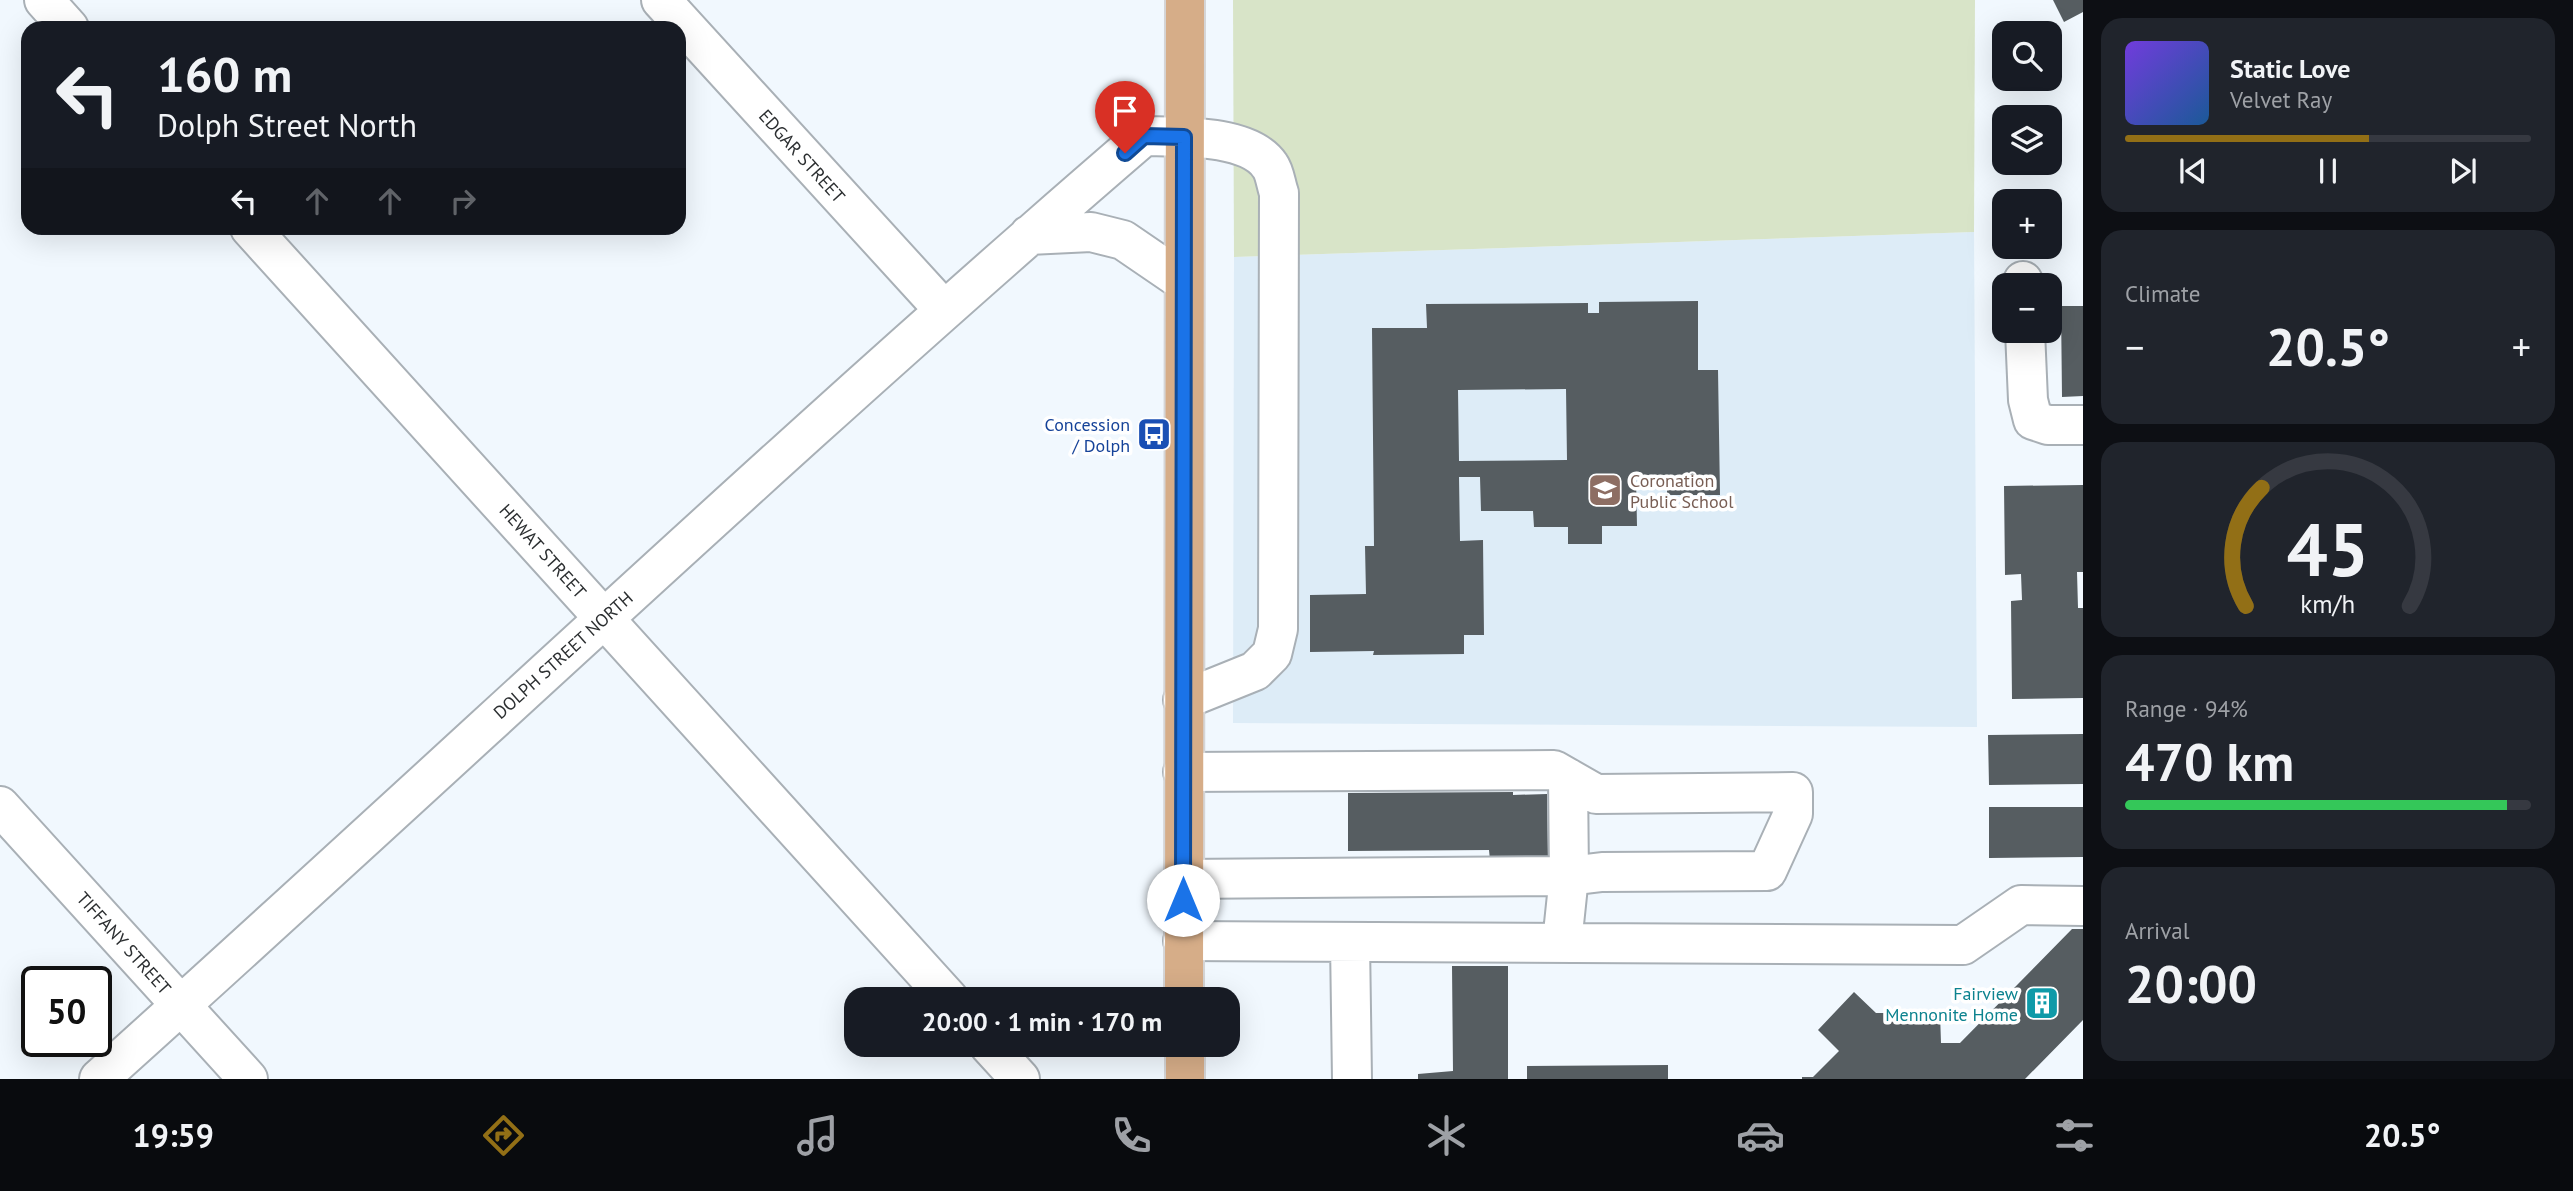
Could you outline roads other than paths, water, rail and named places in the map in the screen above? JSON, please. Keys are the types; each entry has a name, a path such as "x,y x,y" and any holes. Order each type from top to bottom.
{"main road":[{"path":"1184,987 1185,0"},
{"path":"1185,1057 1185,1079"}],"street":[{"path":"44,0 63,21"},
{"name":"EDGAR STREET","path":"661,0 680,21"},
{"name":"EDGAR STREET","path":"686,27 944,310"},
{"name":"DOLPH STREET NORTH","path":"99,1079 944,310 1144,136 1184,137 1230,143 1250,149 1270,166 1279,193 1278,629 1272,654 1255,671 1183,700"},
{"path":"1029,235 1091,232 1123,240 1183,281"},
{"name":"HEWAT STREET","path":"256,235 937,987"},
{"path":"2026,343 2028,400 2033,420 2048,425 2083,425"},
{"path":"1183,772 1554,770 1595,794 1793,792 1793,814 1767,871 1602,872 1569,876 1183,878"},
{"path":"1562,943 1569,876 1568,778"},
{"name":"TIFFANY STREET","path":"0,806 248,1079"},
{"path":"1183,941 1963,945 2021,905 2083,906"},
{"path":"1350,943 1352,1079"},
{"path":"1000,1057 1020,1079"}],"place":[{"name":"Concession / Dolph","path":"1154,434"},
{"name":"Coronation Public School","path":"1605,490"},
{"name":"Fairview Mennonite Home","path":"2042,1003"}]}
